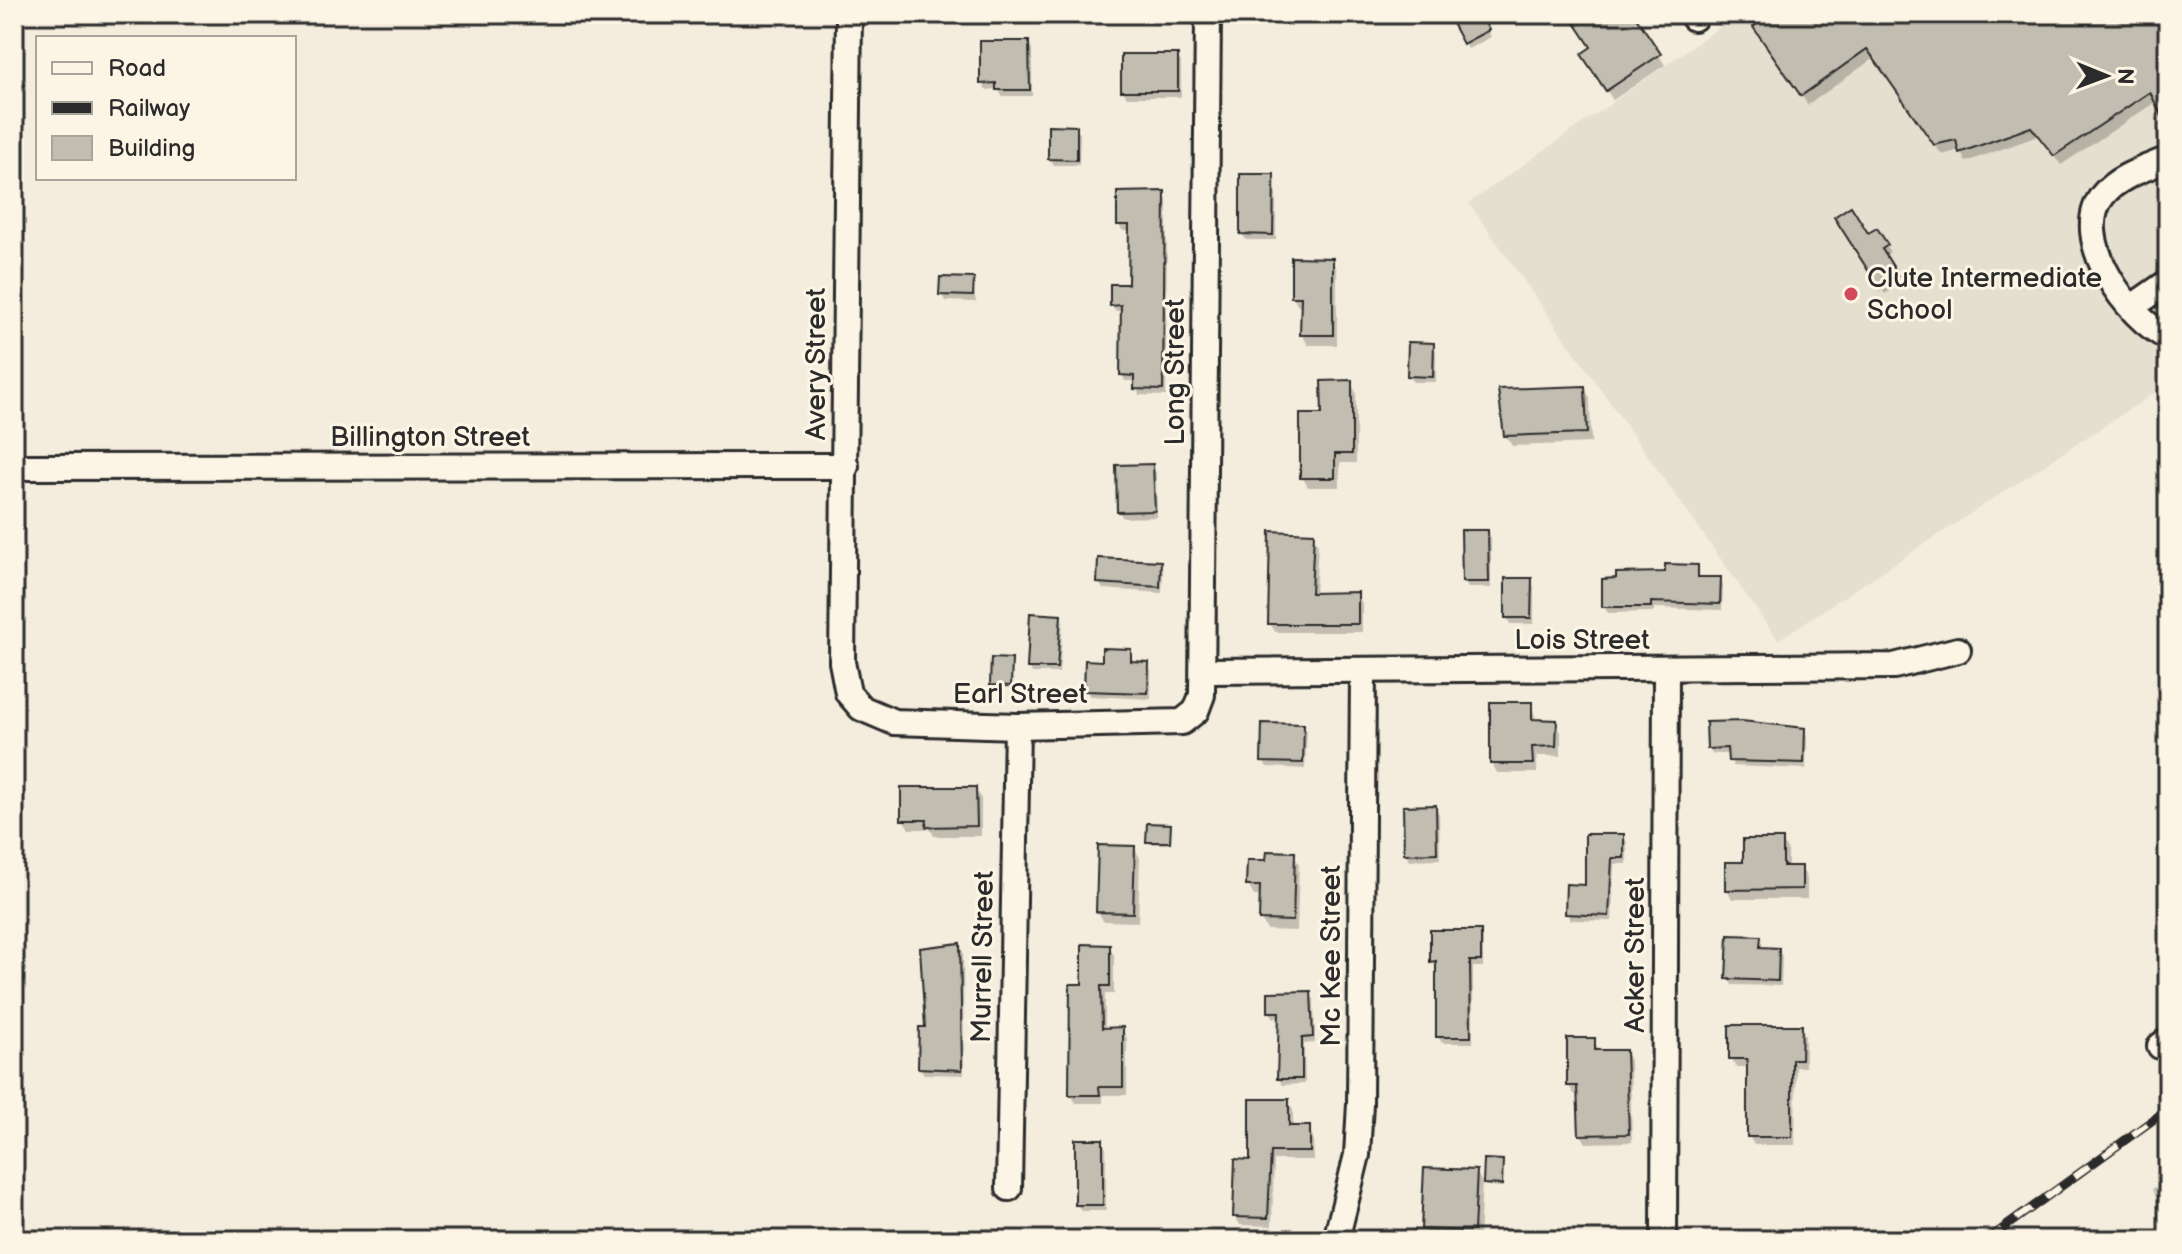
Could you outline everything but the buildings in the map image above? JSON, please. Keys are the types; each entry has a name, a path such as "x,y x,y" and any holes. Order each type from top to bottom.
{"street":[{"name":"Avery Street","path":"849,14 842,662 848,693 861,708"},
{"name":"Long Street","path":"1182,722 1196,711 1204,671 1208,14"},
{"path":"2168,159 2117,182 2096,208 2092,240 2097,258 2142,322 2168,337"},
{"path":"2132,307 2168,282"},
{"name":"Billington Street","path":"14,467 846,466"},
{"name":"Lois Street","path":"1204,671 1894,666 1958,650"},
{"name":"Acker Street","path":"1664,1240 1666,670"},
{"name":"Mc Kee Street","path":"1336,1240 1357,1155 1360,1104 1363,671"},
{"name":"Earl Street","path":"861,708 894,722 1017,726 1182,722"},
{"name":"Murrell Street","path":"1009,1188 1017,726"}],"shaded area":[{"name":"Clute Intermediate School","path":"1732,14 2168,14 2168,384 1778,640 1469,203 1734,17"}],"railway":[{"path":"1987,1240 2168,1109"}],"place":[{"name":"Clute Intermediate School","path":"1851,294"}]}
